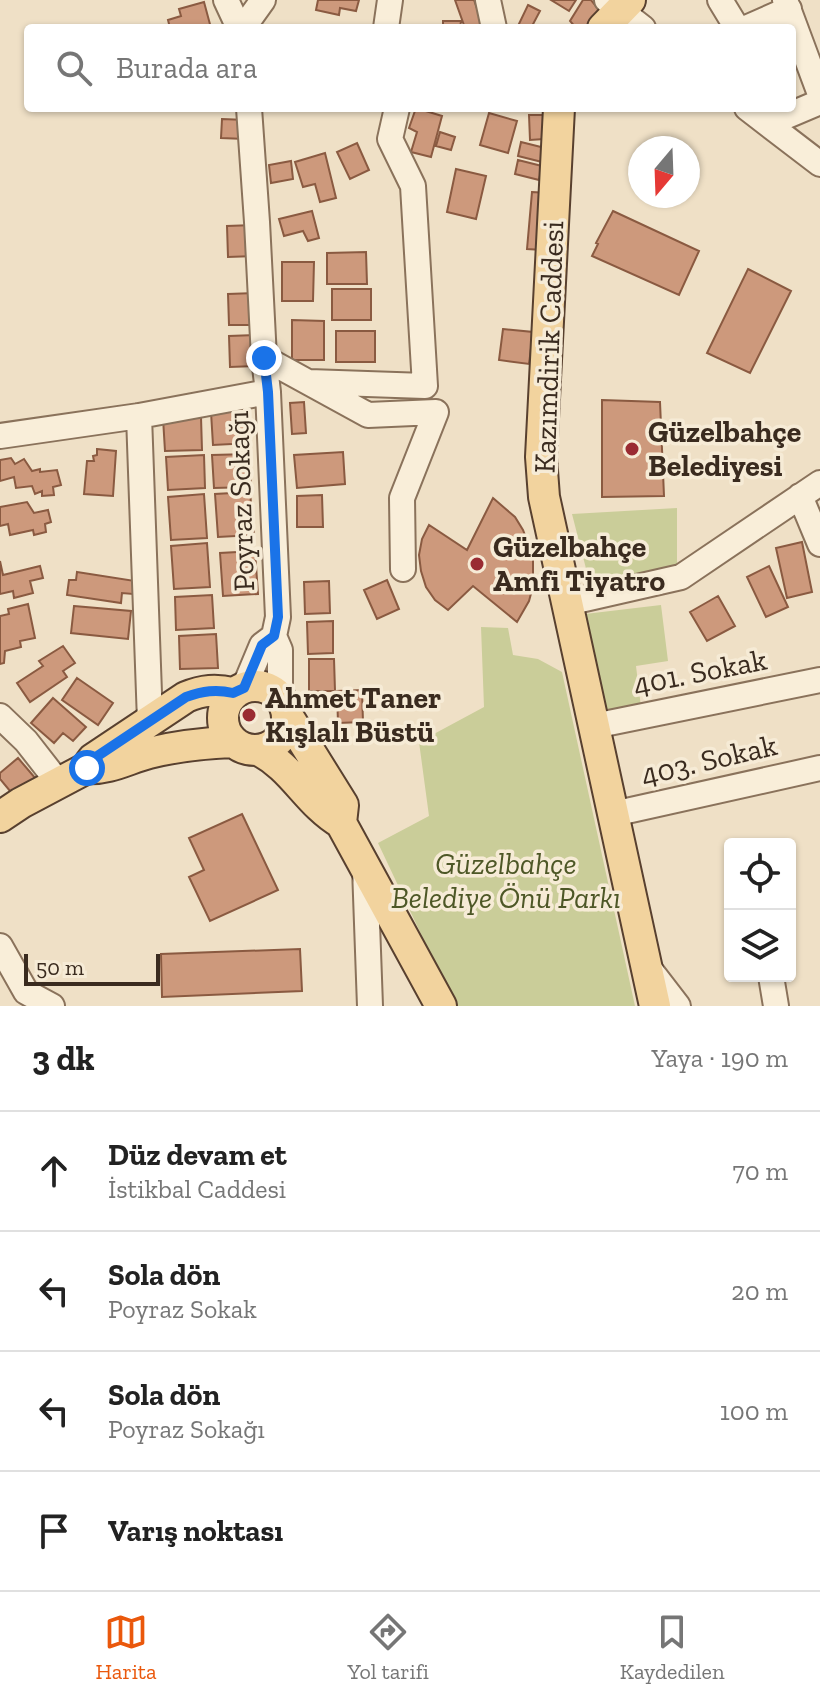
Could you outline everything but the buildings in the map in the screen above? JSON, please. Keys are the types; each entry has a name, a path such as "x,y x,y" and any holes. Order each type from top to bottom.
{"main road":[{"name":"Kazımdirik Caddesi","path":"559,112 541,457 544,497 655,1006"},
{"path":"87,768 93,759 186,697 202,691 239,691 261,686 272,691 284,706 343,805 341,823"},
{"path":"239,691 226,704 223,724 245,746 277,761 326,814 341,823 441,1006"},
{"path":"0,817 87,768 99,769 149,753 202,743 271,746 285,729 284,706"}],"street":[{"path":"226,0 239,24"},
{"path":"244,24 263,0"},
{"path":"387,24 390,0"},
{"path":"488,0 493,24"},
{"path":"720,0 735,24"},
{"path":"753,24 787,4 794,24"},
{"path":"796,29 820,94"},
{"path":"796,108 820,102"},
{"name":"Poyraz Sokağı","path":"249,112 268,392 278,617 274,636 280,650 284,706"},
{"path":"309,382 425,386 413,186 390,139 396,112"},
{"path":"767,116 820,164"},
{"path":"264,358 368,415 436,412 402,498 403,569"},
{"path":"0,436 139,416 268,392"},
{"path":"139,416 150,721"},
{"path":"567,603 681,577 810,489 820,544"},
{"path":"239,691 262,645 274,636"},
{"name":"401. Sokak","path":"594,726 820,680"},
{"path":"0,716 26,741 58,782"},
{"name":"403. Sokak","path":"613,814 820,768"},
{"path":"365,866 370,1006"},
{"path":"0,946 26,992 52,1006"},
{"path":"645,964 678,1006"},
{"path":"772,982 776,1006"}],"green space":[{"path":"677,508 677,569 591,588 572,514"},
{"path":"661,605 668,661 636,666 641,707 597,712 585,614"},
{"name":"Güzelbahçe Belediye Önü Parkı","path":"481,627 508,628 513,655 538,659 562,672 635,1006 455,1006 378,843 429,816 419,742 484,707"}],"place":[{"name":"Güzelbahçe Belediyesi","path":"632,449"},
{"name":"Güzelbahçe Amfi Tiyatro","path":"477,564"},
{"name":"Ahmet Taner Kışlalı Büstü","path":"249,715"}],"route":[{"path":"87,768 93,759 186,697 202,691 233,693 244,688 262,645 274,636 278,617 264,358"}]}
